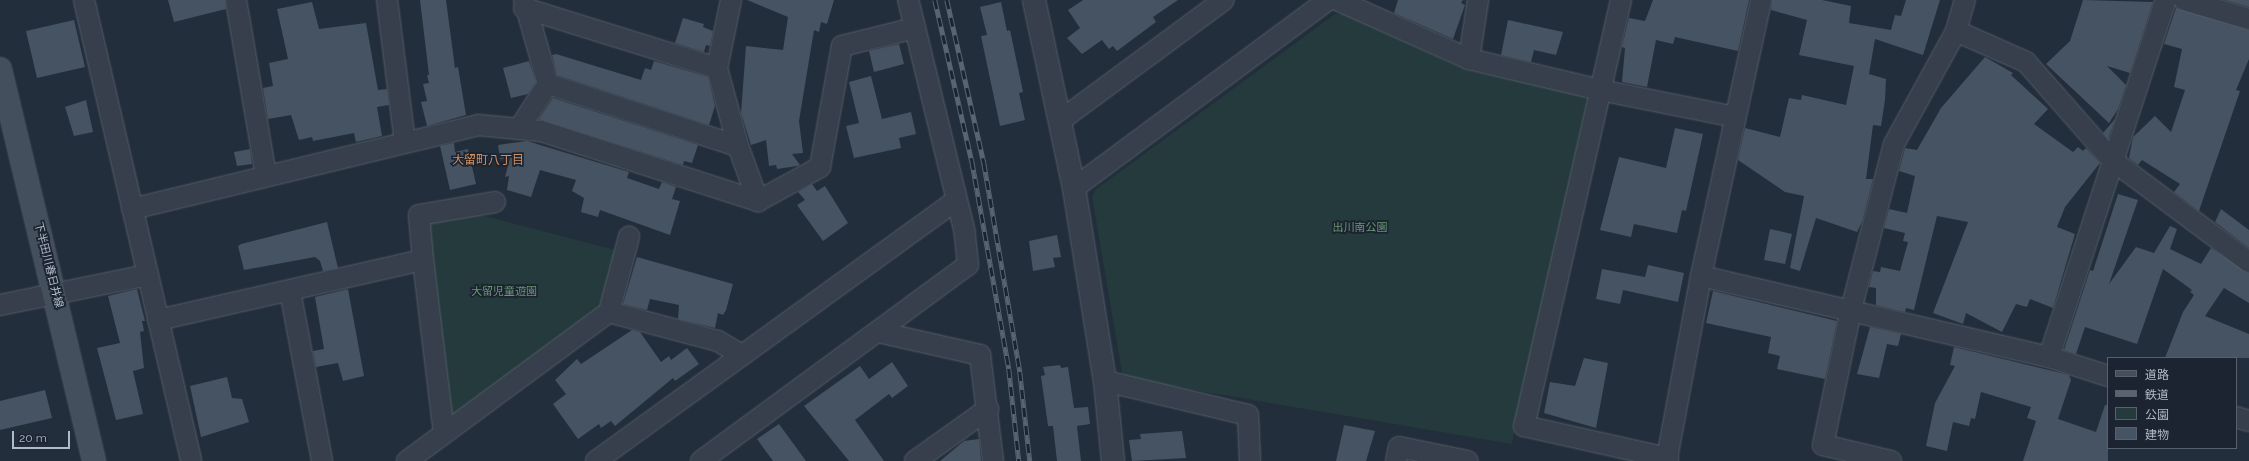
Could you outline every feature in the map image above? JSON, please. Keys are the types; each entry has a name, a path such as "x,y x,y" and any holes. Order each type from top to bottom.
{"main road":[{"name":"下半田川春日井線","path":"0,69 55,293 94,461"}],"street":[{"path":"84,0 191,461"},
{"path":"236,0 266,175"},
{"path":"387,0 405,142"},
{"path":"731,0 717,68 738,146 758,201"},
{"path":"701,461 968,265 964,229 955,201 908,0"},
{"path":"1034,0 1061,120 1074,188 1105,382 1113,461"},
{"path":"1061,120 1224,0"},
{"path":"1074,188 1328,0"},
{"path":"1337,0 1469,58 1600,90 1735,117"},
{"path":"1469,58 1478,0"},
{"path":"1621,0 1524,426 1667,460 1701,276 1761,0"},
{"path":"1891,461 1823,446 1851,310 1894,144 1956,31 1965,0"},
{"path":"2049,357 2112,160 2166,0"},
{"path":"2184,0 2249,19"},
{"path":"519,129 548,84 524,4"},
{"path":"524,4 717,68"},
{"path":"132,208 478,125 541,131 758,201 820,168 842,46 915,28"},
{"path":"1956,31 2026,62 2112,160 2249,262"},
{"path":"548,84 738,146"},
{"path":"596,461 740,355 955,201"},
{"path":"444,434 419,215 495,202"},
{"path":"407,461 609,312 629,237"},
{"path":"158,320 423,260"},
{"path":"0,305 147,275"},
{"path":"1701,276 2049,357 2107,376"},
{"path":"290,291 322,461"},
{"path":"609,312 718,341 740,355"},
{"path":"878,332 980,355 988,409 993,461"},
{"path":"1105,382 1248,415 1250,461"},
{"path":"915,461 988,409"},
{"path":"2237,417 2249,421"},
{"path":"1396,461 1399,447 1468,461"}],"green space":[{"name":"出川南公園","path":"1335,14 1343,14 1465,70 1582,95 1587,101 1512,444 1123,378 1092,197 1095,190"},
{"name":"大留児童遊園","path":"470,212 619,251 606,299 599,310 456,414 449,412 424,226 429,218"}],"building":[{"path":"168,0 225,0 226,9 174,22"},
{"path":"420,0 446,0 455,68 458,67 466,115 427,126 421,102 427,101 423,84 429,83 427,75 429,75"},
{"path":"747,0 834,0 827,24 821,22 819,32 814,30 799,121 803,153 792,154 800,165 797,166 777,169 776,165 769,166 766,140 751,145 741,113 746,46 783,50 788,17"},
{"path":"1083,0 1178,0 1153,17 1156,22 1117,51 1113,46 1109,49 1102,40 1082,54 1067,38 1080,28 1068,10"},
{"path":"1398,0 1463,0 1461,3 1465,5 1453,39 1394,13"},
{"path":"1653,0 1749,0 1738,51 1675,37 1673,44 1656,40 1647,87 1622,82 1625,48 1622,47 1629,18 1645,21"},
{"path":"1772,0 1822,0 1851,6 1849,23 1891,30 1895,15 1901,16 1906,0 1940,0 1923,55 1875,39 1869,74 1886,79 1885,100 1881,126 1873,125 1866,179 1873,179 1862,222 1857,232 1816,218 1800,271 1790,268 1804,196 1785,192 1738,160 1745,128 1780,137 1789,98 1801,100 1802,95 1846,105 1854,66 1799,55 1807,20 1771,10"},
{"path":"2083,0 2153,2 2130,73 2107,66 2126,85 2118,109 2109,123 2046,64 2070,41"},
{"path":"2225,0 2249,0 2249,7"},
{"path":"312,2 319,29 366,23 378,90 387,89 389,105 377,107 382,136 356,142 354,133 313,141 312,137 299,140 291,115 268,119 263,88 273,86 269,63 288,59 277,9"},
{"path":"1001,2 1007,31 1010,30 1023,92 1019,93 1025,120 1000,126 981,36 987,35 980,7"},
{"path":"2176,8 2249,30 2249,59 2236,90 2240,91 2199,211 2174,192 2180,184 2142,160 2138,165 2129,158 2133,137 2155,116 2171,132 2185,90 2174,87 2182,49 2164,44"},
{"path":"683,18 704,24 703,27 713,31 710,46 706,45 704,52 675,43"},
{"path":"74,20 85,67 37,78 26,31"},
{"path":"1508,20 1563,32 1556,55 1534,50 1531,62 1501,55"},
{"path":"899,44 904,64 874,72 869,51"},
{"path":"556,54 641,80 645,68 651,70 654,61 708,77 715,106 709,125 557,75 552,55"},
{"path":"1985,57 2013,73 2011,75 2048,109 2034,124 2073,152 2078,147 2083,151 2086,148 2100,163 2065,207 2057,227 2075,234 2053,308 2030,299 2027,307 2016,304 2002,332 1966,313 1963,324 1933,313 1968,222 1937,216 1914,310 1906,308 1905,312 1876,305 1876,288 1869,287 1873,271 1880,272 1881,267 1900,271 1908,242 1903,241 1905,233 1884,228 1889,209 1907,213 1915,176 1899,171 1905,148 1917,150 1941,108"},
{"path":"529,61 536,82 528,94 511,98 503,68"},
{"path":"871,76 882,119 911,112 916,134 899,138 901,148 854,158 846,126 859,123 849,82"},
{"path":"553,98 698,145 692,163 684,161 683,165 539,119"},
{"path":"86,100 93,132 74,136 65,107"},
{"path":"2115,119 2108,139 2103,133"},
{"path":"1675,128 1703,134 1686,211 1682,210 1677,233 1634,224 1631,237 1600,230 1619,157 1666,168"},
{"path":"527,141 629,172 627,178 659,189 662,182 676,187 672,199 680,201 670,235 600,210 598,217 581,212 584,198 572,191 576,180 540,170 531,197 507,190 509,176 505,177 510,158 500,159 498,145"},
{"path":"454,143 455,152 468,149 476,184 450,190 440,146"},
{"path":"250,149 252,164 237,166 234,152"},
{"path":"812,184 817,191 825,186 848,223 823,241 797,205 805,200 798,192"},
{"path":"2118,194 2138,200 2109,284 2136,247 2154,253 2170,226 2177,229 2170,249 2201,264 2211,248 2249,273 2249,303 2224,288 2205,316 2249,334 2249,358 2165,357 2183,312 2194,295 2190,292 2192,290 2163,269 2137,344 2085,327 2076,354 2064,350 2090,270 2093,271"},
{"path":"2221,209 2249,230 2249,248 2215,222"},
{"path":"327,222 338,268 323,271 320,261 315,257 244,270 238,246 241,244"},
{"path":"1770,229 1792,234 1785,264 1764,260"},
{"path":"1057,235 1061,257 1053,258 1055,267 1033,271 1029,241"},
{"path":"637,257 733,284 726,310 723,315 718,313 715,328 678,319 679,305 650,299 647,310 623,304"},
{"path":"1648,265 1684,273 1678,302 1623,290 1620,304 1596,299 1602,269 1645,277"},
{"path":"137,289 145,321 142,321 144,331 140,332 144,368 133,371 143,414 116,420 97,348 120,343 108,296"},
{"path":"348,289 364,376 343,381 338,363 316,367 313,351 324,349 315,297"},
{"path":"1713,291 1837,321 1825,379 1777,369 1780,356 1768,353 1771,337 1706,323"},
{"path":"1870,327 1901,334 1898,346 1887,344 1879,378 1857,374"},
{"path":"632,330 640,332 661,362 669,356 671,360 687,348 699,364 675,381 673,378 615,426 611,421 601,428 599,424 578,439 553,404 566,394 555,380 577,359 581,364"},
{"path":"1954,347 2069,375 2071,380 2058,419 2096,432 2105,405 2107,405 2108,461 2023,461 2036,421 2027,418 2031,407 1981,392 1975,419 1971,418 1969,426 1953,422 1947,451 1926,446 1935,403 1955,366 1950,365"},
{"path":"1584,358 1608,363 1596,428 1544,413 1550,382 1575,386"},
{"path":"892,362 908,386 892,398 889,394 855,420 884,461 849,461 804,406 860,366 869,379"},
{"path":"1060,365 1061,368 1068,367 1074,408 1088,407 1090,424 1077,426 1081,461 1057,461 1053,426 1048,426 1041,376 1045,375 1043,367"},
{"path":"227,377 232,398 242,399 249,422 201,437 190,386"},
{"path":"45,390 52,418 0,430 0,401"},
{"path":"779,424 806,461 773,461 757,439"},
{"path":"1344,425 1375,431 1366,461 1336,461"},
{"path":"1182,431 1186,458 1132,461 1129,440 1141,439 1140,434"},
{"path":"979,439 981,461 940,461 964,441"}],"railway":[{"path":"935,0 972,161 1009,369 1019,461"},
{"path":"947,0 984,163 1020,372 1030,461"}],"district":[{"name":"大留町八丁目","path":"488,161"}]}
